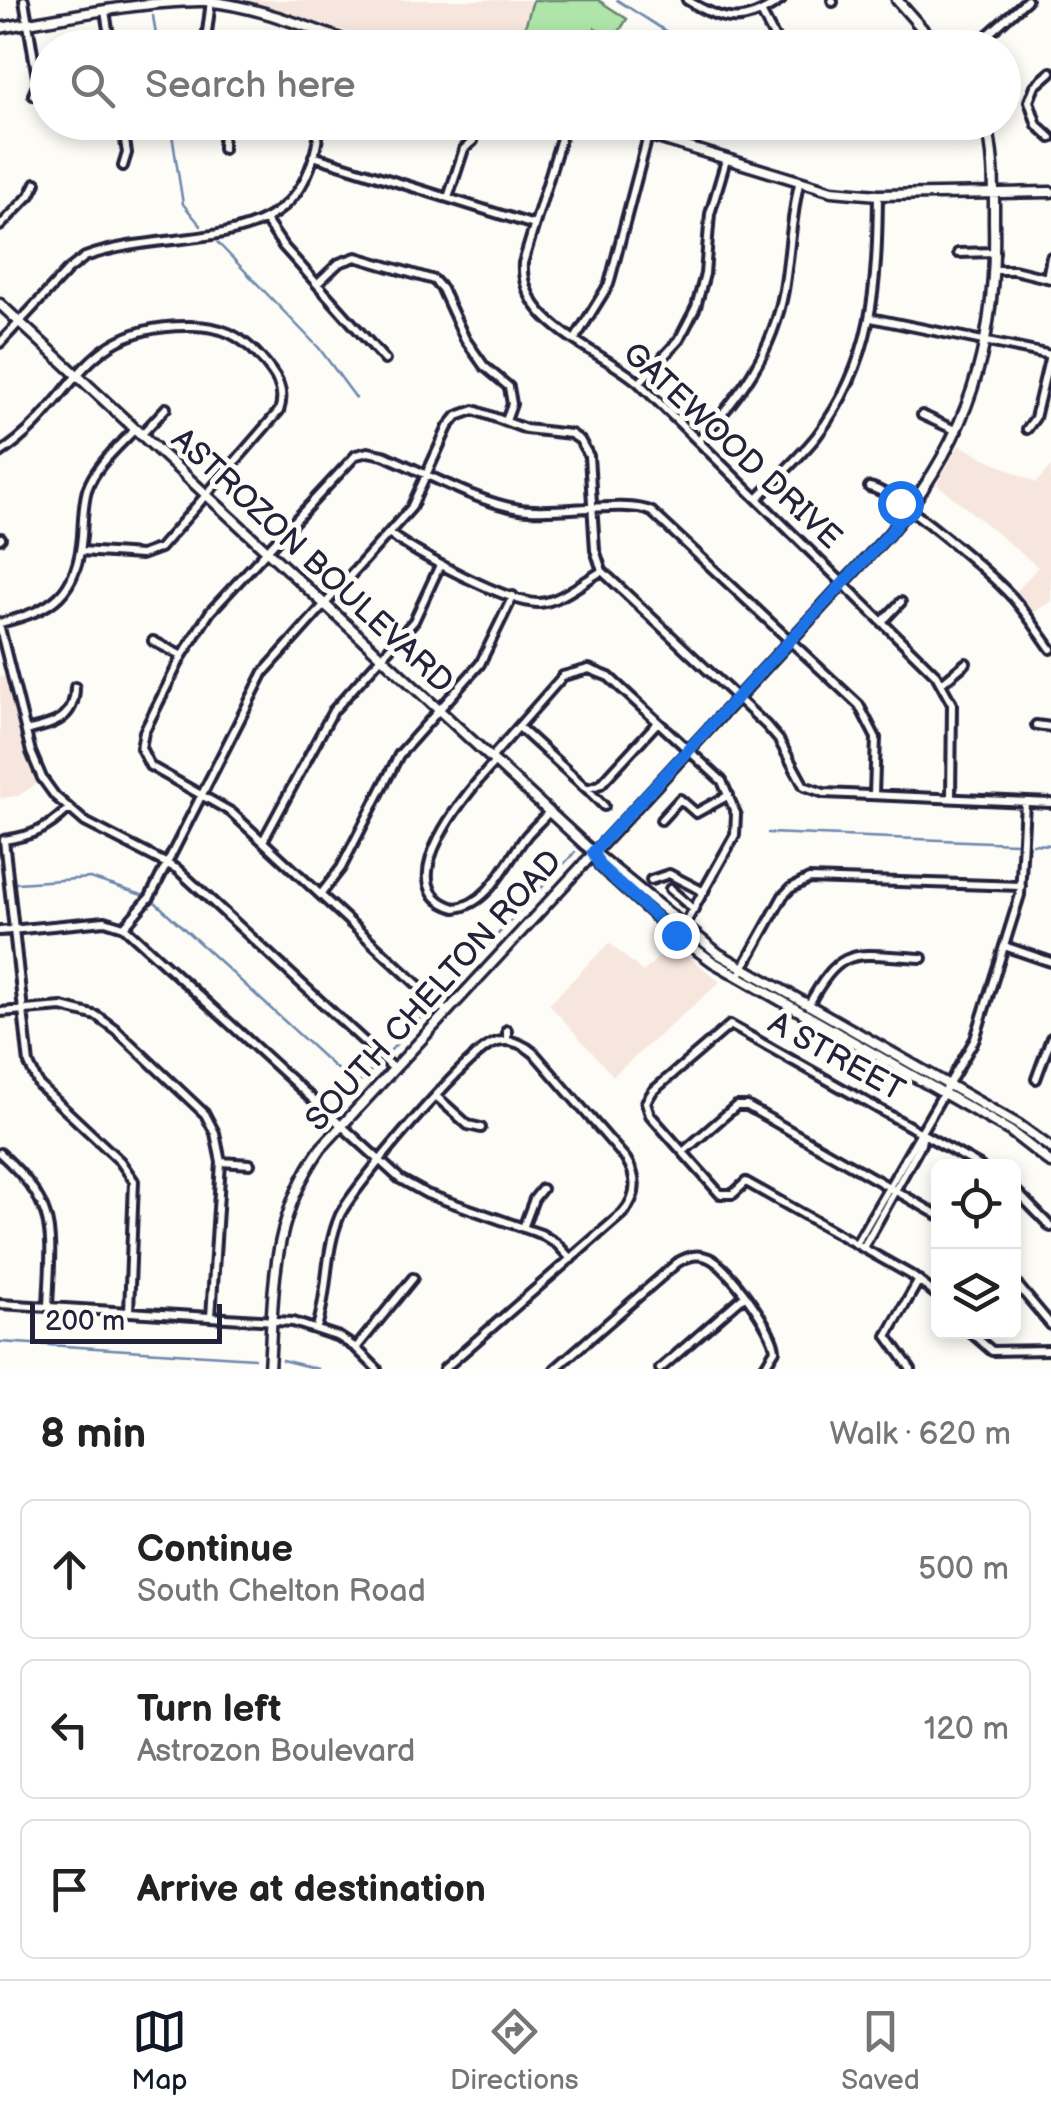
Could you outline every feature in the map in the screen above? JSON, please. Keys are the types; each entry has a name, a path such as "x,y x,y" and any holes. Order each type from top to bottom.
{"main road":[{"path":"897,0 923,30"},
{"path":"0,28 174,1 234,6 310,30"},
{"path":"661,140 832,191 878,195 1051,192"},
{"name":"SOUTH CHELTON ROAD","path":"269,1369 275,1264 286,1212 312,1162 908,510 957,431 976,384 995,270 994,161 990,140"},
{"name":"ASTROZON BOULEVARD","path":"0,304 549,812 682,927 740,972 879,1045 1010,1131 1051,1163"},
{"name":"ASTROZON BOULEVARD","path":"593,852 600,866 676,935 804,1014 1020,1125 1051,1148"}],"street":[{"path":"24,0 30,35"},
{"path":"687,0 726,20 761,12 768,4 782,0"},
{"path":"993,30 1027,0"},
{"path":"207,30 211,2"},
{"path":"105,11 108,30"},
{"path":"761,12 770,30"},
{"path":"1051,72 1027,96 1037,125 1051,138"},
{"path":"123,166 127,153 125,140"},
{"path":"221,140 223,149"},
{"path":"0,343 86,256 240,230 266,220 294,197 316,140"},
{"name":"GATEWOOD DRIVE","path":"560,140 523,263 526,290 540,313 639,384 942,684"},
{"path":"576,339 609,284 647,140"},
{"path":"448,198 464,149 473,142"},
{"path":"313,156 534,225"},
{"path":"639,384 671,350 696,307 710,214 726,160"},
{"path":"0,226 30,195 36,183"},
{"path":"698,441 737,398 765,352 784,291 789,227 800,184"},
{"path":"758,498 807,447 832,413 851,377 871,318 877,279 878,195"},
{"path":"266,220 278,239 385,360"},
{"path":"958,253 995,252"},
{"path":"318,284 340,264 356,256 434,280 457,326 484,366 509,387 512,404 506,421"},
{"path":"995,270 1049,278 1051,257"},
{"path":"871,318 1050,355 1035,418 1027,430"},
{"path":"0,453 18,440 98,352 116,340 164,326 204,326 228,331 248,344 277,377 282,391 280,411 155,552 141,555 81,551"},
{"path":"166,408 91,481 75,575 52,604 0,625 42,778 68,809 183,874 394,1069"},
{"path":"124,927 145,904 264,672 415,502 457,416 474,410 533,432 564,433 580,440 589,456 595,550 602,571 779,740 804,786 824,793 1051,802"},
{"path":"922,415 957,431"},
{"path":"448,1012 232,812 150,766 141,748 144,732 182,656 217,603 350,459 361,452 376,452 515,508 552,512 647,509 868,716 876,738 874,794"},
{"path":"869,488 882,490 1008,594 1051,649"},
{"path":"389,533 412,551 440,564 513,596 544,602 602,571"},
{"path":"263,841 333,711 418,613 440,564"},
{"path":"320,894 341,868 399,755 486,654 513,596"},
{"path":"882,622 902,602"},
{"path":"153,641 182,656"},
{"path":"951,798 952,704 942,684 966,663"},
{"path":"549,812 475,902 456,908 438,899 426,880 428,866 462,799 562,676 582,669 596,670 609,677 722,781 736,814 735,836 682,927"},
{"path":"26,731 64,719 75,702 75,688"},
{"path":"587,789 600,784 658,722"},
{"path":"1036,725 1051,727"},
{"path":"520,728 604,806"},
{"path":"661,820 680,800 696,813 729,795"},
{"path":"860,1246 915,1140 923,1133 975,1039 1021,886 1025,802"},
{"path":"68,809 34,834 2,840 26,1052 39,1085 120,1161 134,1181 129,1312"},
{"path":"651,880 669,874 704,892"},
{"path":"740,972 783,896 810,878 1021,886"},
{"path":"670,889 694,910"},
{"path":"0,931 105,921 124,927 377,1162 417,1190 550,1239 570,1259"},
{"path":"1004,946 1051,962"},
{"path":"804,1014 838,962 859,955 922,958"},
{"path":"0,1012 62,1007 106,1022 205,1114 215,1133 220,1162 211,1317"},
{"name":"A STREET","path":"931,1290 746,1182 733,1194 724,1196 650,1114 646,1102 653,1091 730,1024 968,1159"},
{"path":"506,1041 507,1030"},
{"path":"879,1045 885,1034"},
{"path":"1036,1079 1051,1038"},
{"path":"317,1328 324,1303 327,1257 335,1227 351,1196 377,1162 482,1050 506,1041 520,1044 534,1053 626,1160 635,1188 624,1213 444,1369"},
{"path":"437,1097 468,1125 481,1128"},
{"path":"683,1152 738,1104 747,1106 931,1211"},
{"path":"0,1153 28,1180 46,1210 52,1234 48,1307"},
{"path":"220,1162 250,1164"},
{"path":"635,1188 645,1188"},
{"path":"523,1228 542,1189"},
{"path":"1021,1197 1051,1227"},
{"path":"555,1369 678,1262 700,1251 719,1264 774,1336 774,1356 763,1369"},
{"path":"356,1348 413,1278"},
{"path":"911,1369 887,1336 919,1280"},
{"path":"1021,1289 1051,1325"},
{"path":"660,1369 744,1296"},
{"path":"0,1304 272,1320 317,1328 356,1348 377,1369"},
{"path":"978,1339 992,1352 1051,1350"}],"shaded area":[{"path":"246,0 580,0 571,30 342,30"},
{"path":"959,445 1036,483 1051,466 1051,601 1033,613 1015,593 1038,567 937,484"},
{"path":"6,676 26,758 38,783 18,796 0,798 0,677"},
{"path":"609,943 643,972 673,944 720,982 613,1076 549,1004"}],"green space":[{"path":"533,0 598,0 627,19 620,30 524,30"}],"waterway":[{"path":"617,0 664,30"},
{"path":"153,16 155,30"},
{"path":"173,140 183,204 201,226"},
{"path":"218,243 319,348 356,398"},
{"path":"768,833 1015,843"},
{"path":"1033,844 1051,845"},
{"path":"442,994 575,852"},
{"path":"17,883 90,878 142,895"},
{"path":"155,902 355,1086 377,1065"},
{"path":"389,1052 431,1007"},
{"path":"0,1342 254,1358"},
{"path":"282,1360 318,1369"}],"route":[{"path":"676,935 600,866 593,852 888,535 908,510 900,503"}]}
